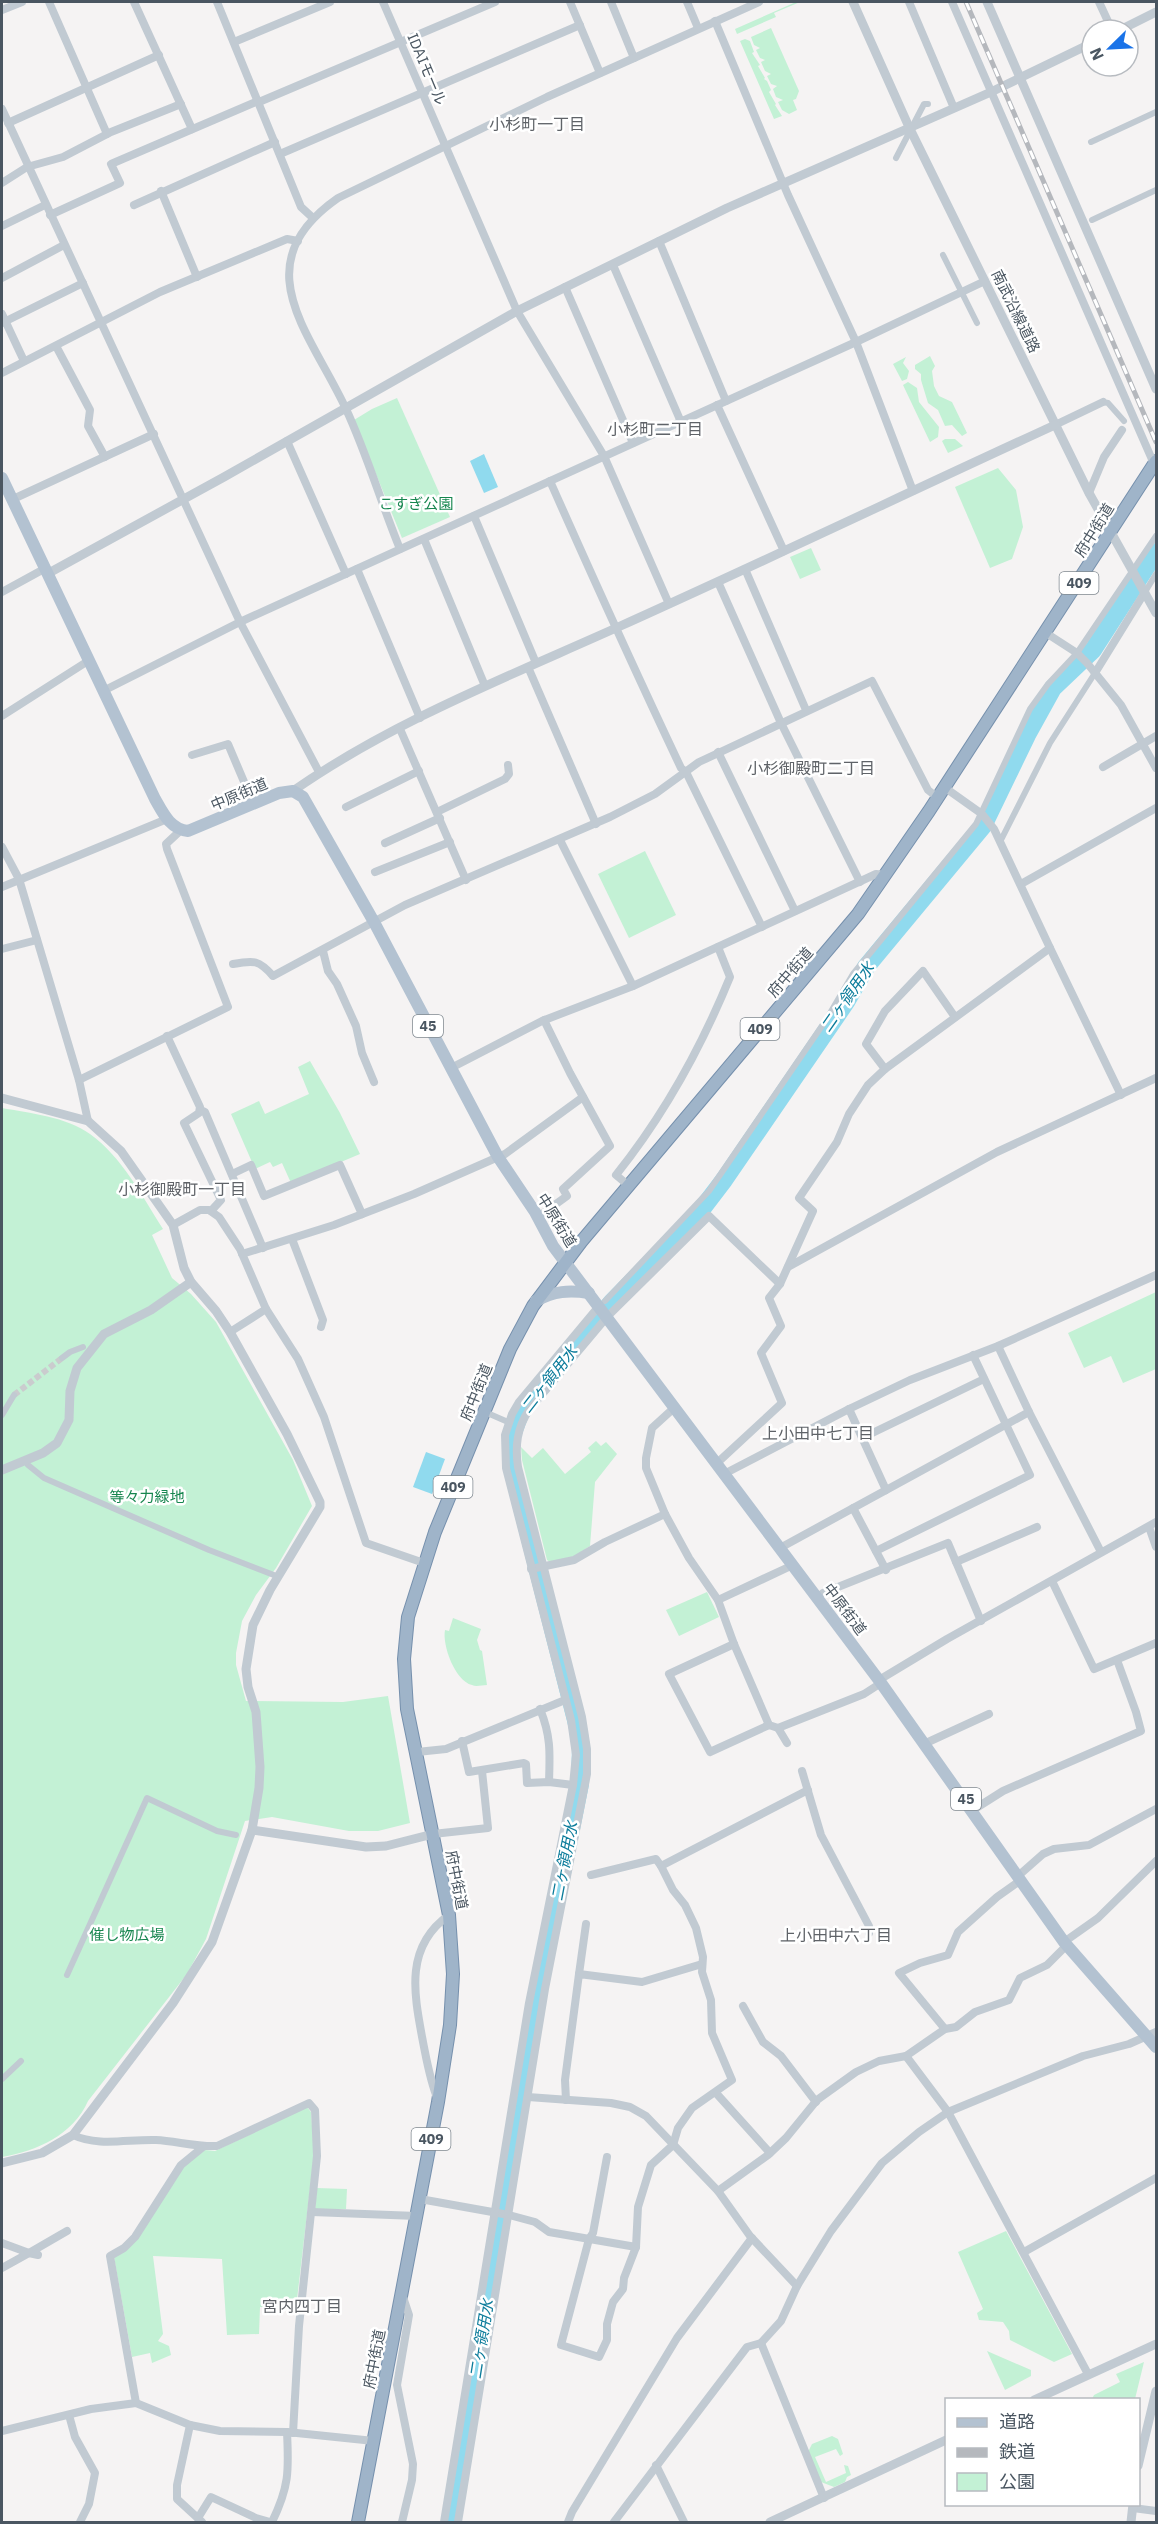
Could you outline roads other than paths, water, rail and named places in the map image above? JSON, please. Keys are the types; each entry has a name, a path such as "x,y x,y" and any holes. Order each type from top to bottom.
{"highway":[{"name":"府中街道","path":"358,2523 417,2216 450,2025 453,1974 449,1915 407,1709 405,1647 408,1617 424,1563 521,1325 536,1301 628,1185 845,930 941,793 1156,464"}],"main road":[{"path":"2,478 155,799 171,825 181,830"},
{"name":"中原街道","path":"181,830 188,831 279,793 293,791 303,797 374,922 498,1157 538,1217 553,1246 589,1293 602,1303 607,1317 674,1408 926,1743 1065,1943 1152,2034 1156,2047"},
{"path":"536,1301 565,1291 589,1293"}],"street":[{"path":"2,10 22,2"},
{"path":"49,2 107,134"},
{"path":"134,2 192,129"},
{"path":"217,2 301,207 313,218"},
{"path":"234,42 330,2"},
{"name":"IDAIモール","path":"383,2 517,311 604,456 669,604"},
{"path":"50,215 120,183 111,164 495,2"},
{"path":"581,2 571,4 600,73"},
{"path":"611,2 634,58"},
{"path":"687,2 698,28"},
{"path":"732,2 736,11"},
{"path":"400,549 346,408 294,309 290,273 298,241 313,218 338,198 600,73 759,2"},
{"name":"南武沿線道路","path":"853,2 909,127 1089,493 1144,590"},
{"name":"南武沿線道路","path":"860,2 880,58"},
{"path":"909,2 954,108"},
{"path":"952,2 1156,464"},
{"path":"987,2 1156,389"},
{"path":"1099,2 1106,18"},
{"path":"1140,20 1156,12"},
{"path":"715,21 784,184 856,342 913,491"},
{"path":"280,154 580,25"},
{"path":"2,592 184,498 517,311 659,241 1080,50"},
{"path":"8,123 159,55"},
{"path":"2,183 27,167 63,157 107,134 181,104"},
{"path":"896,158 903,150 919,106 928,104"},
{"path":"2,109 240,622 319,772"},
{"path":"1091,142 1156,112"},
{"path":"134,205 275,142"},
{"path":"1092,220 1156,190"},
{"path":"161,191 197,277"},
{"path":"2,226 45,205"},
{"path":"2,373 160,292 287,238 298,241"},
{"path":"659,241 726,401"},
{"path":"2,278 64,245"},
{"path":"943,255 977,323"},
{"path":"613,265 681,422"},
{"path":"103,691 240,622 985,281"},
{"path":"24,361 3,319 83,283"},
{"path":"565,287 633,443"},
{"path":"56,346 90,410 88,426 105,457"},
{"path":"293,791 319,772 485,686 718,582 1103,402 1108,402 1127,420 1104,458 1089,493"},
{"path":"717,405 784,551"},
{"path":"11,500 154,434"},
{"path":"287,441 346,574"},
{"path":"550,481 615,628 681,768 687,772 762,927"},
{"path":"474,516 596,824"},
{"path":"458,2523 529,2003 573,1785 575,1746 504,1455 508,1422 519,1402 602,1303 709,1191 826,1020 853,974 943,867 982,814 1030,709 1048,684 1078,653 1156,536"},
{"path":"424,539 485,686"},
{"path":"745,568 806,711"},
{"path":"357,569 420,718"},
{"path":"1001,840 1050,742 1156,574"},
{"path":"718,582 781,723 860,882"},
{"path":"1144,590 1156,613"},
{"path":"1046,633 1078,653 1088,663 1121,705 1156,768"},
{"path":"2,716 88,661"},
{"path":"233,964 256,962 263,965 273,976 405,905 596,824 655,794 699,762 718,752 872,681 928,790 941,793 982,814 1001,840 1121,1095"},
{"path":"400,729 466,880"},
{"path":"1103,767 1156,736"},
{"path":"192,755 228,744 253,804"},
{"path":"718,752 795,911"},
{"path":"385,843 505,779 509,774 508,765"},
{"path":"346,807 419,771"},
{"path":"1021,884 1156,808"},
{"path":"2,887 167,819"},
{"path":"79,1080 228,1007 167,849 166,844 181,830"},
{"path":"560,840 633,986"},
{"path":"375,872 450,843"},
{"path":"2,847 19,879 79,1080 88,1121"},
{"path":"451,1068 544,1020 633,986 876,874 886,874"},
{"path":"2,949 37,940"},
{"path":"628,1185 616,1175 656,1121 692,1059 711,1024 730,977 718,947"},
{"path":"720,1469 782,1403 761,1353 781,1326 769,1299 780,1284 813,1211 799,1198 837,1142 849,1114 868,1085 885,1069 1050,948"},
{"path":"323,951 328,971 337,984 356,1026 362,1053 374,1082"},
{"path":"885,1069 866,1044 885,1011 923,971 955,1017"},
{"path":"538,1217 567,1196 563,1189 610,1146 544,1020"},
{"path":"167,1036 201,1110 205,1112 263,1248"},
{"path":"788,1267 997,1152 1156,1078"},
{"path":"242,1254 362,1214 505,1154 584,1097"},
{"path":"2,1098 88,1121 121,1151 173,1225 184,1268 191,1282 216,1311 230,1332 287,1434 320,1502 320,1507 265,1600 253,1625 247,1657 247,1677 256,1712 260,1788 252,1830 221,1918 200,1963 73,2135 42,2152 2,2163"},
{"path":"201,1110 184,1124 221,1200 211,1211"},
{"path":"232,1174 251,1165 264,1196 340,1165 362,1214"},
{"path":"173,1225 200,1210 211,1211 219,1217 242,1254 266,1309 298,1359 324,1418 366,1543 424,1563"},
{"path":"444,2523 502,2214 528,2097 545,1989 587,1774 587,1749 582,1717 518,1467 516,1443 520,1427 529,1410 607,1317 709,1216 780,1284"},
{"path":"292,1239 323,1320 321,1327"},
{"path":"720,1469 910,1380 998,1346 1156,1275"},
{"path":"2,1470 43,1453 57,1443 69,1420 70,1391 77,1368 104,1334 152,1310 191,1282"},
{"path":"230,1332 266,1309"},
{"path":"998,1346 1101,1552"},
{"path":"62,1358 82,1347"},
{"path":"876,1551 1030,1475 973,1355"},
{"path":"862,1438 984,1379"},
{"path":"2,1415 14,1395"},
{"path":"674,1408 652,1428 646,1468 665,1514 689,1558 718,1600 734,1644 774,1727 788,1743"},
{"path":"849,1409 886,1490"},
{"path":"485,1412 508,1422"},
{"path":"780,1548 1029,1412"},
{"path":"28,1465 44,1478 209,1550 280,1577"},
{"path":"853,1508 885,1570"},
{"path":"531,1569 574,1560 604,1542 665,1514"},
{"path":"734,1644 669,1674 710,1752 864,1694 981,1621 1153,1525 1156,1548"},
{"path":"956,1562 1037,1527"},
{"path":"817,1598 823,1593 948,1543 981,1621"},
{"path":"718,1600 793,1565"},
{"path":"1052,1581 1094,1670 1156,1643"},
{"path":"973,1810 1004,1791 1141,1731 1117,1660"},
{"path":"417,1752 446,1749 565,1700"},
{"path":"540,1709 547,1726 550,1743 549,1782"},
{"path":"926,1743 989,1714"},
{"path":"462,1741 469,1772 524,1763 526,1764 527,1783 549,1782 573,1785"},
{"path":"252,1830 366,1848 392,1845 433,1834 488,1828 482,1771"},
{"path":"802,1771 827,1849 869,1926 869,1933"},
{"path":"661,1866 808,1790"},
{"path":"67,1975 147,1798 217,1831 236,1836"},
{"path":"945,2029 899,1973 920,1963 948,1955 958,1932 1020,1878 1043,1854 1054,1849 1089,1845 1156,1809"},
{"path":"591,1875 656,1859 661,1866 696,1928 703,1957 702,1972 711,2000 712,2032 732,2080 685,2115 673,2145 654,2160 650,2168 638,2207 636,2247 624,2278 623,2289 613,2302 607,2324 607,2340 599,2357 561,2345 589,2240 593,2233 607,2157"},
{"path":"718,2191 770,2153 786,2138 816,2102 856,2072 879,2061 906,2056 975,2012 1009,2000 1020,1978 1047,1965 1065,1943 1098,1918 1156,1861"},
{"path":"438,2102 429,2074 417,2013 414,1972 426,1936 434,1926 449,1915"},
{"path":"566,2100 565,2080 586,1924"},
{"path":"579,1974 642,1982 702,1964"},
{"path":"743,2006 763,2042 781,2055 816,2102"},
{"path":"614,2523 747,2347 761,2343 781,2321 797,2286 831,2231 882,2163 948,2112 1083,2056 1129,2044 1152,2034"},
{"path":"906,2056 948,2112 1088,2374"},
{"path":"2,2079 21,2061"},
{"path":"716,2093 770,2153"},
{"path":"528,2097 611,2103 630,2107 646,2116 718,2191 752,2238 797,2286"},
{"path":"73,2135 87,2142 155,2140 203,2147 217,2146 309,2103 315,2110 318,2156 299,2326 288,2482 284,2497 271,2523 211,2497 200,2520 177,2499 177,2485 190,2425"},
{"path":"136,2403 110,2256 124,2248 135,2236 181,2165 203,2147"},
{"path":"1024,2252 1156,2178"},
{"path":"420,2199 534,2222 549,2232 636,2247"},
{"path":"312,2212 417,2216"},
{"path":"2,2268 67,2231"},
{"path":"568,2523 572,2512 677,2338 752,2238"},
{"path":"2,2243 39,2255"},
{"path":"402,2293 409,2315 397,2385 413,2464 412,2480 402,2523"},
{"path":"761,2343 824,2498"},
{"path":"1038,2398 1156,2344"},
{"path":"1140,2458 1156,2391"},
{"path":"2,2431 126,2403 136,2403 190,2425 220,2431 290,2433 374,2441"},
{"path":"69,2415 75,2437 95,2473 89,2504 80,2523"},
{"path":"770,2523 945,2440"},
{"path":"656,2465 684,2523"},
{"path":"1131,2523 1133,2506 1156,2511"}],"water":[{"path":"484,454 498,487 484,493 470,461"},
{"path":"426,1452 445,1459 432,1494 413,1487"}],"waterway":[{"name":"二ヶ領用水","path":"450,2522 538,1992 580,1784 581,1748 578,1728 511,1464 511,1438 521,1411 612,1302 695,1218 724,1180 846,1002 866,967 983,826 1027,735 1053,688 1093,650 1156,552"}],"tunnel":[{"path":"14,1395 62,1358"}],"railway":[{"path":"966,2 1156,442"}],"district":[{"name":"小杉町一丁目","path":"537,124"},
{"name":"小杉町二丁目","path":"655,429"},
{"name":"小杉御殿町二丁目","path":"811,768"},
{"name":"小杉御殿町一丁目","path":"182,1189"},
{"name":"上小田中七丁目","path":"818,1433"},
{"name":"上小田中六丁目","path":"836,1935"},
{"name":"宮内四丁目","path":"302,2306"}],"park label":[{"name":"こすぎ公園","path":"416,503"},
{"name":"等々力緑地","path":"147,1496"},
{"name":"催し物広場","path":"127,1934"}]}
